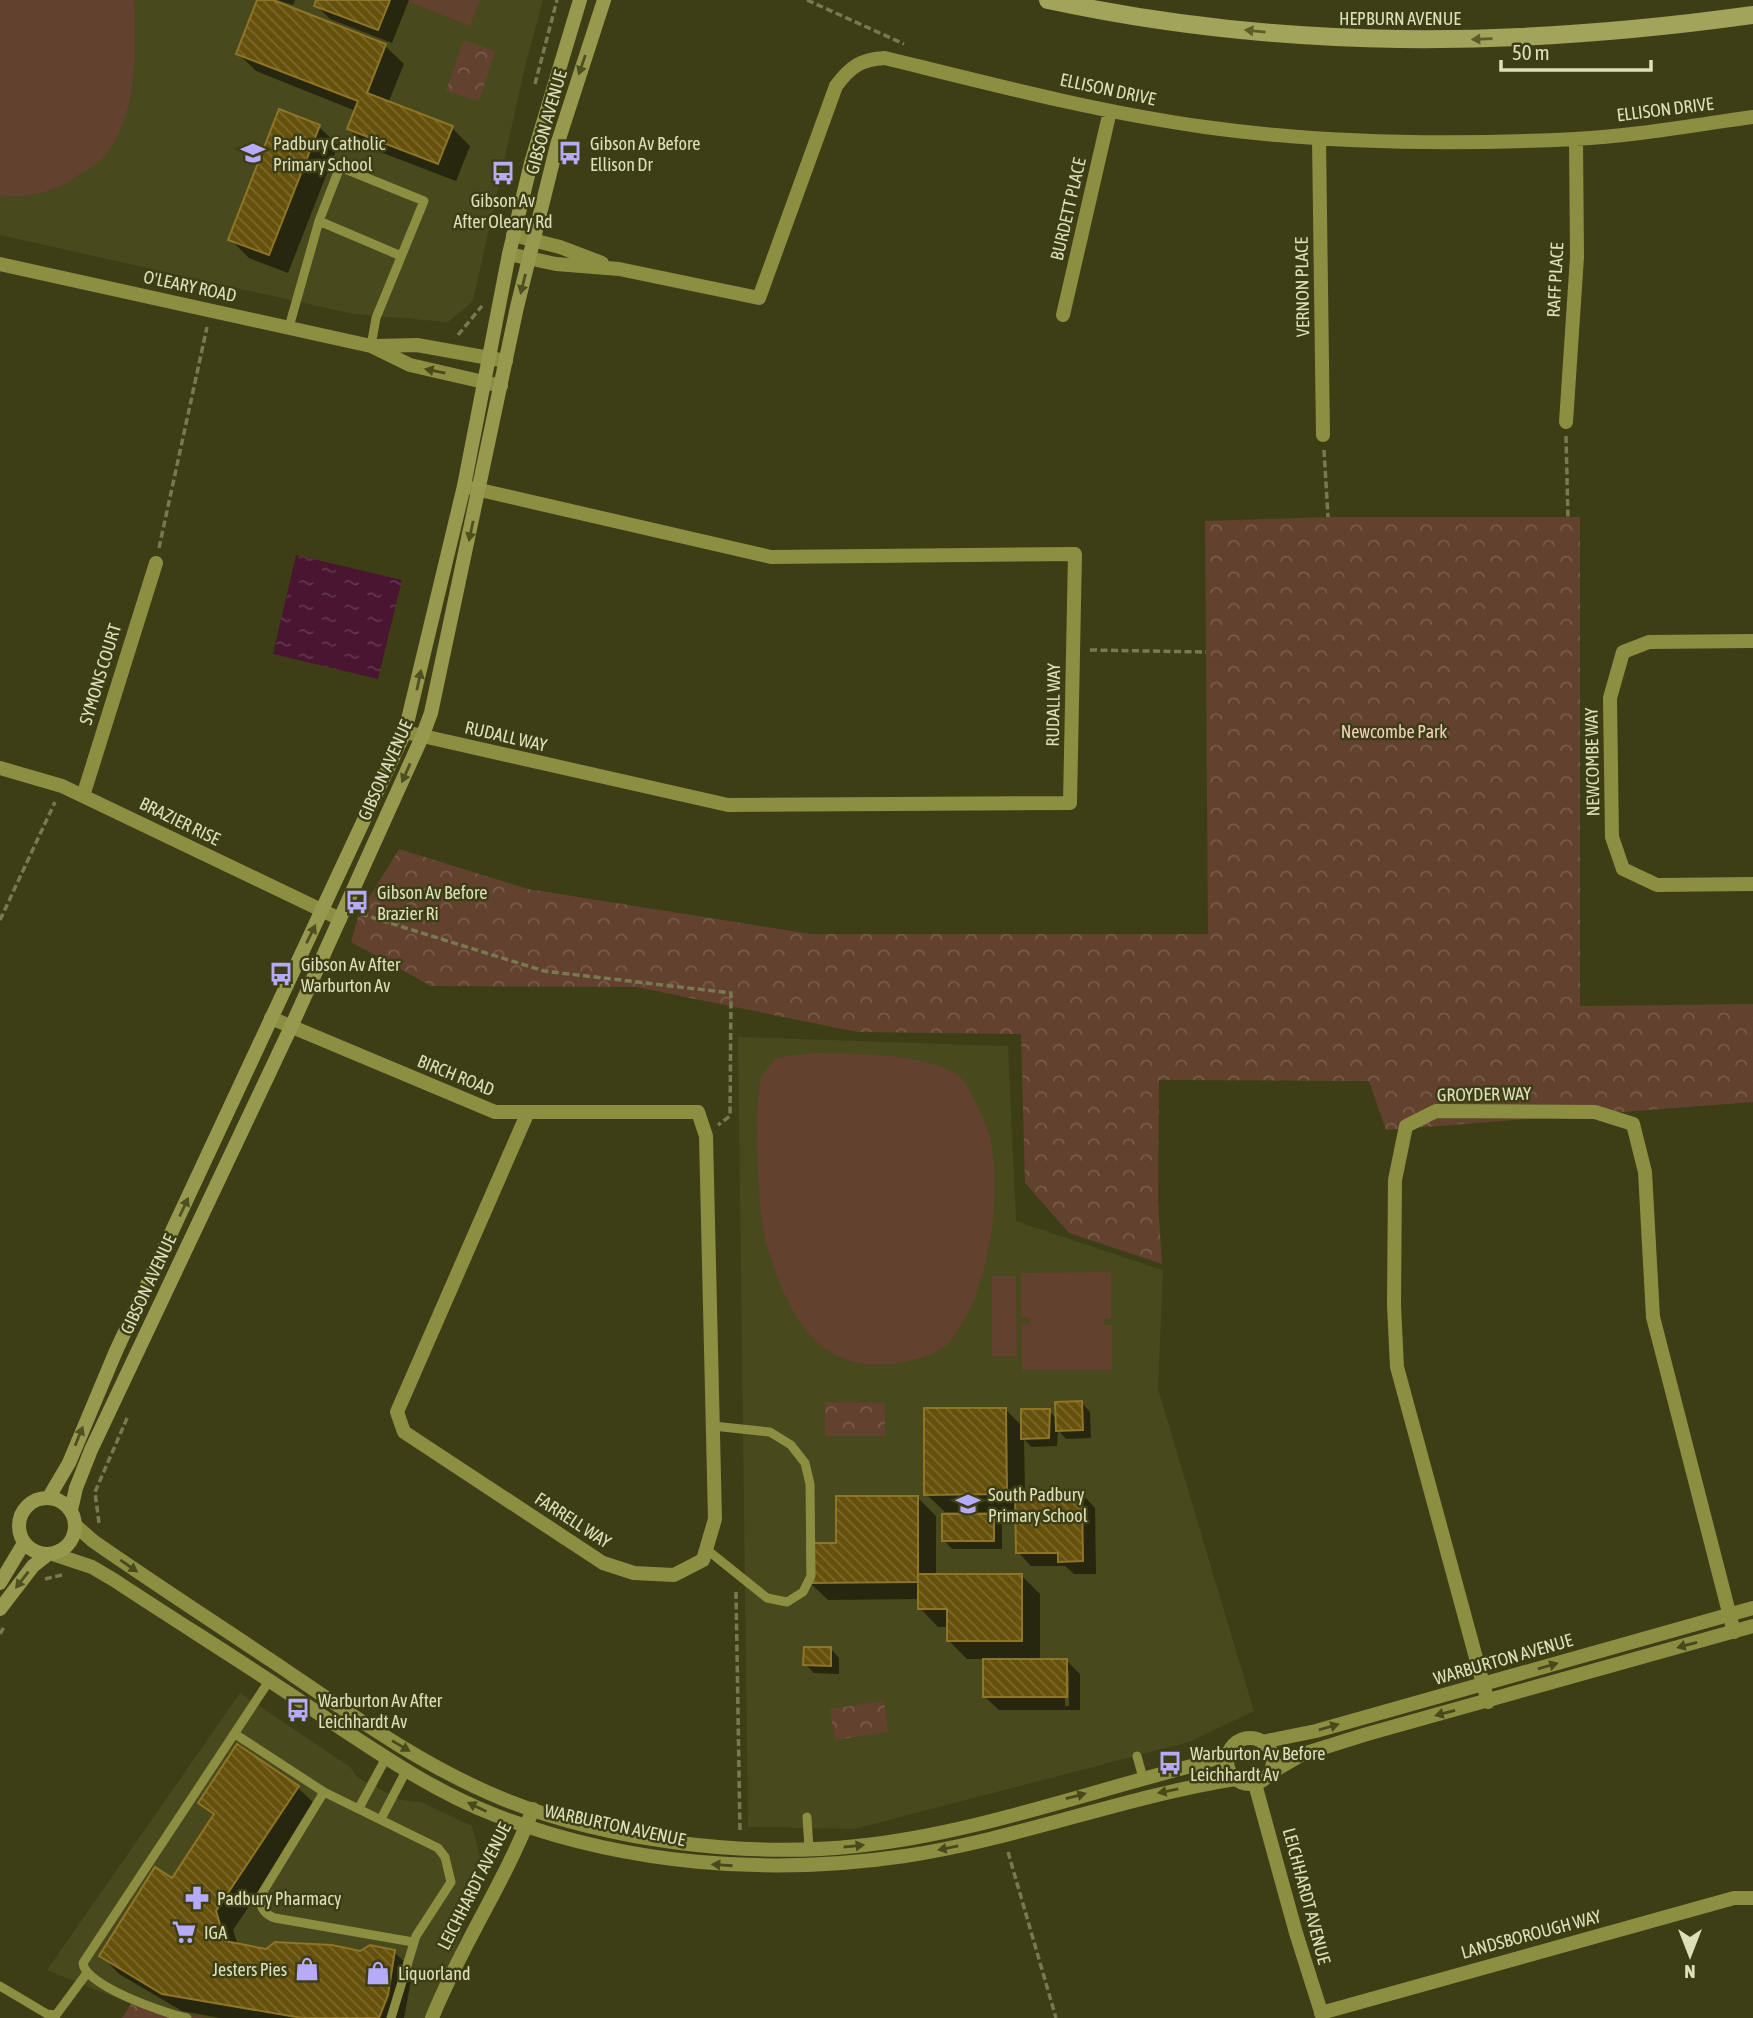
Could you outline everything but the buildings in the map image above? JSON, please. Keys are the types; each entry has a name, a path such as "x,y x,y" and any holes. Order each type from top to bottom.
{"main road":[{"name":"GIBSON AVENUE","path":"49,1497 69,1463 111,1362 405,732 464,486 513,235 580,0"},
{"name":"GIBSON AVENUE","path":"73,1518 76,1488 91,1450 291,1027 431,713 506,361 557,145 604,0"},
{"name":"HEPBURN AVENUE","path":"1048,0 1180,23 1345,40 1562,37 1649,30 1753,15"},
{"path":"0,1609 33,1566 72,1540 73,1518 58,1499 49,1497 31,1502 24,1508 18,1525 24,1543 38,1553 50,1554"},
{"path":"0,1583 24,1543"}],"street":[{"name":"ELLISON DRIVE","path":"509,254 556,264 619,270 759,298 836,86 853,66 863,61 885,58 1110,111 1205,127 1319,139 1412,142 1576,139 1753,117"},
{"name":"BURDETT PLACE","path":"1063,315 1110,111"},
{"name":"VERNON PLACE","path":"1319,139 1323,435"},
{"name":"RAFF PLACE","path":"1566,422 1577,257 1576,139"},
{"name":"ELLISON DRIVE","path":"513,235 619,270"},
{"name":"O'LEARY ROAD","path":"0,264 371,346 410,365 502,386"},
{"name":"O'LEARY ROAD","path":"371,346 417,345 506,361"},
{"name":"RUDALL WAY","path":"405,732 727,805 1070,803 1075,554 771,556 464,486"},
{"name":"SYMONS COURT","path":"83,796 156,563"},
{"name":"NEWCOMBE WAY","path":"1753,641 1648,642 1623,652 1610,698 1612,837 1623,869 1657,885 1753,884"},
{"name":"BRAZIER RISE","path":"0,768 62,786 340,919"},
{"name":"BIRCH ROAD","path":"271,1018 495,1112 698,1112 706,1136"},
{"name":"GROYDER WAY","path":"1488,1702 1397,1367 1394,1305 1395,1180 1406,1126 1436,1111 1595,1112 1633,1124 1645,1172 1653,1317 1734,1632"},
{"name":"FARRELL WAY","path":"528,1112 397,1412 404,1432 603,1563 635,1573 674,1575 703,1560 706,1549"},
{"path":"706,1136 715,1520 706,1549"},
{"name":"WARBURTON AVENUE","path":"73,1518 93,1541 210,1622 405,1748 503,1799 595,1827 739,1848 809,1849 858,1846 935,1833 1228,1754"},
{"name":"WARBURTON AVENUE","path":"50,1554 92,1567 114,1580 386,1758 473,1805 526,1826 603,1846 715,1864 826,1865 944,1849 1160,1792 1235,1779"},
{"name":"WARBURTON AVENUE","path":"1262,1742 1316,1731 1753,1608"},
{"name":"WARBURTON AVENUE","path":"1269,1773 1314,1751 1753,1626"},
{"path":"1242,1739 1262,1742 1271,1753 1269,1773 1255,1784 1235,1779 1227,1768 1228,1754 1242,1739"},
{"name":"LEICHHARDT AVENUE","path":"1255,1784 1322,2016"},
{"name":"LEICHHARDT AVENUE","path":"432,2018 447,1979 516,1852 533,1809"},
{"name":"LANDSBOROUGH WAY","path":"1322,2016 1734,1898 1753,1898"}],"lane":[{"path":"289,327 319,221 340,167 424,201 376,318 371,346"},
{"path":"319,221 401,256"},
{"path":"706,1549 768,1598 787,1602 803,1592 811,1576 810,1484 805,1463 791,1445 770,1432 713,1426"},
{"path":"187,2018 139,2003 87,1973 83,1967 85,1959 269,1681"},
{"path":"235,1734 324,1792 442,1851 450,1877 449,1887 413,1942 391,2018"},
{"path":"1137,1756 1143,1778"},
{"path":"359,1808 386,1758"},
{"path":"381,1819 407,1769"},
{"path":"324,1792 261,1895 260,1905 269,1916 275,1918 413,1942"},
{"path":"807,1817 809,1849"},
{"path":"0,1986 47,2014 56,2015 87,1973"}],"path":[{"path":"807,0 907,45"},
{"path":"156,563 211,311"},
{"path":"1566,422 1568,518"},
{"path":"1323,435 1328,517"},
{"path":"1073,650 1206,652"},
{"path":"0,920 62,786"},
{"path":"359,914 544,971 731,993 730,1116 706,1136"},
{"path":"736,1572 739,1848"},
{"path":"1007,1847 1056,2018"}],"shaded area":[{"name":"Padbury Catholic Primary School","path":"0,0 543,0 524,71 473,301 448,322 353,314 0,235"},
{"name":"South Padbury Primary School","path":"738,1037 1008,1046 1016,1221 1163,1270 1158,1389 1254,1711 1189,1742 854,1829 748,1827"},
{"path":"240,1693 350,1767 357,1777 401,1800 421,1802 472,1826 483,1867 434,2018 207,2018 131,2004 47,1970"}],"green space":[{"path":"0,0 134,0 135,42 129,106 113,144 100,161 64,184 28,195 0,195"},
{"path":"404,0 480,0 470,26"},
{"path":"463,40 495,51 479,101 446,91"},
{"name":"Newcombe Park","path":"1328,517 1580,517 1580,1006 1753,1004 1753,1102 1386,1130 1369,1081 1159,1080 1158,1202 1162,1264 1069,1233 1025,1183 1021,1034 857,1032 636,987 431,986 351,942 359,914 399,849 528,889 811,934 1208,934 1205,521"},
{"path":"810,1053 884,1056 941,1066 955,1073 966,1084 988,1130 994,1161 995,1187 990,1243 983,1270 975,1296 951,1340 940,1350 927,1356 899,1363 870,1365 846,1359 825,1349 808,1333 783,1292 763,1230 757,1135 759,1092 762,1077 775,1058"},
{"path":"1111,1272 1111,1318 1104,1319 1104,1325 1112,1325 1112,1370 1022,1370 1021,1325 1030,1324 1030,1318 1021,1318 1021,1273"},
{"path":"992,1276 1016,1276 1017,1357 992,1356"},
{"path":"825,1402 885,1403 885,1436 825,1436"},
{"path":"884,1701 888,1732 835,1740 830,1709"},
{"path":"131,2004 207,2018 122,2018"}],"water":[{"path":"296,555 402,580 378,679 273,654"}],"place":[{"name":"Padbury Catholic Primary School","path":"253,153"},
{"name":"Gibson Av Before Ellison Dr","path":"570,153"},
{"name":"Gibson Av After Oleary Rd","path":"503,173"},
{"name":"Gibson Av Before Brazier Ri","path":"357,902"},
{"name":"Gibson Av After Warburton Av","path":"281,974"},
{"name":"South Padbury Primary School","path":"968,1504"},
{"name":"Warburton Av After Leichhardt Av","path":"298,1710"},
{"name":"Warburton Av Before Leichhardt Av","path":"1170,1763"},
{"name":"Padbury Pharmacy","path":"197,1898"},
{"name":"IGA","path":"184,1932"},
{"name":"Jesters Pies","path":"307,1969"},
{"name":"Liquorland","path":"378,1973"}]}
